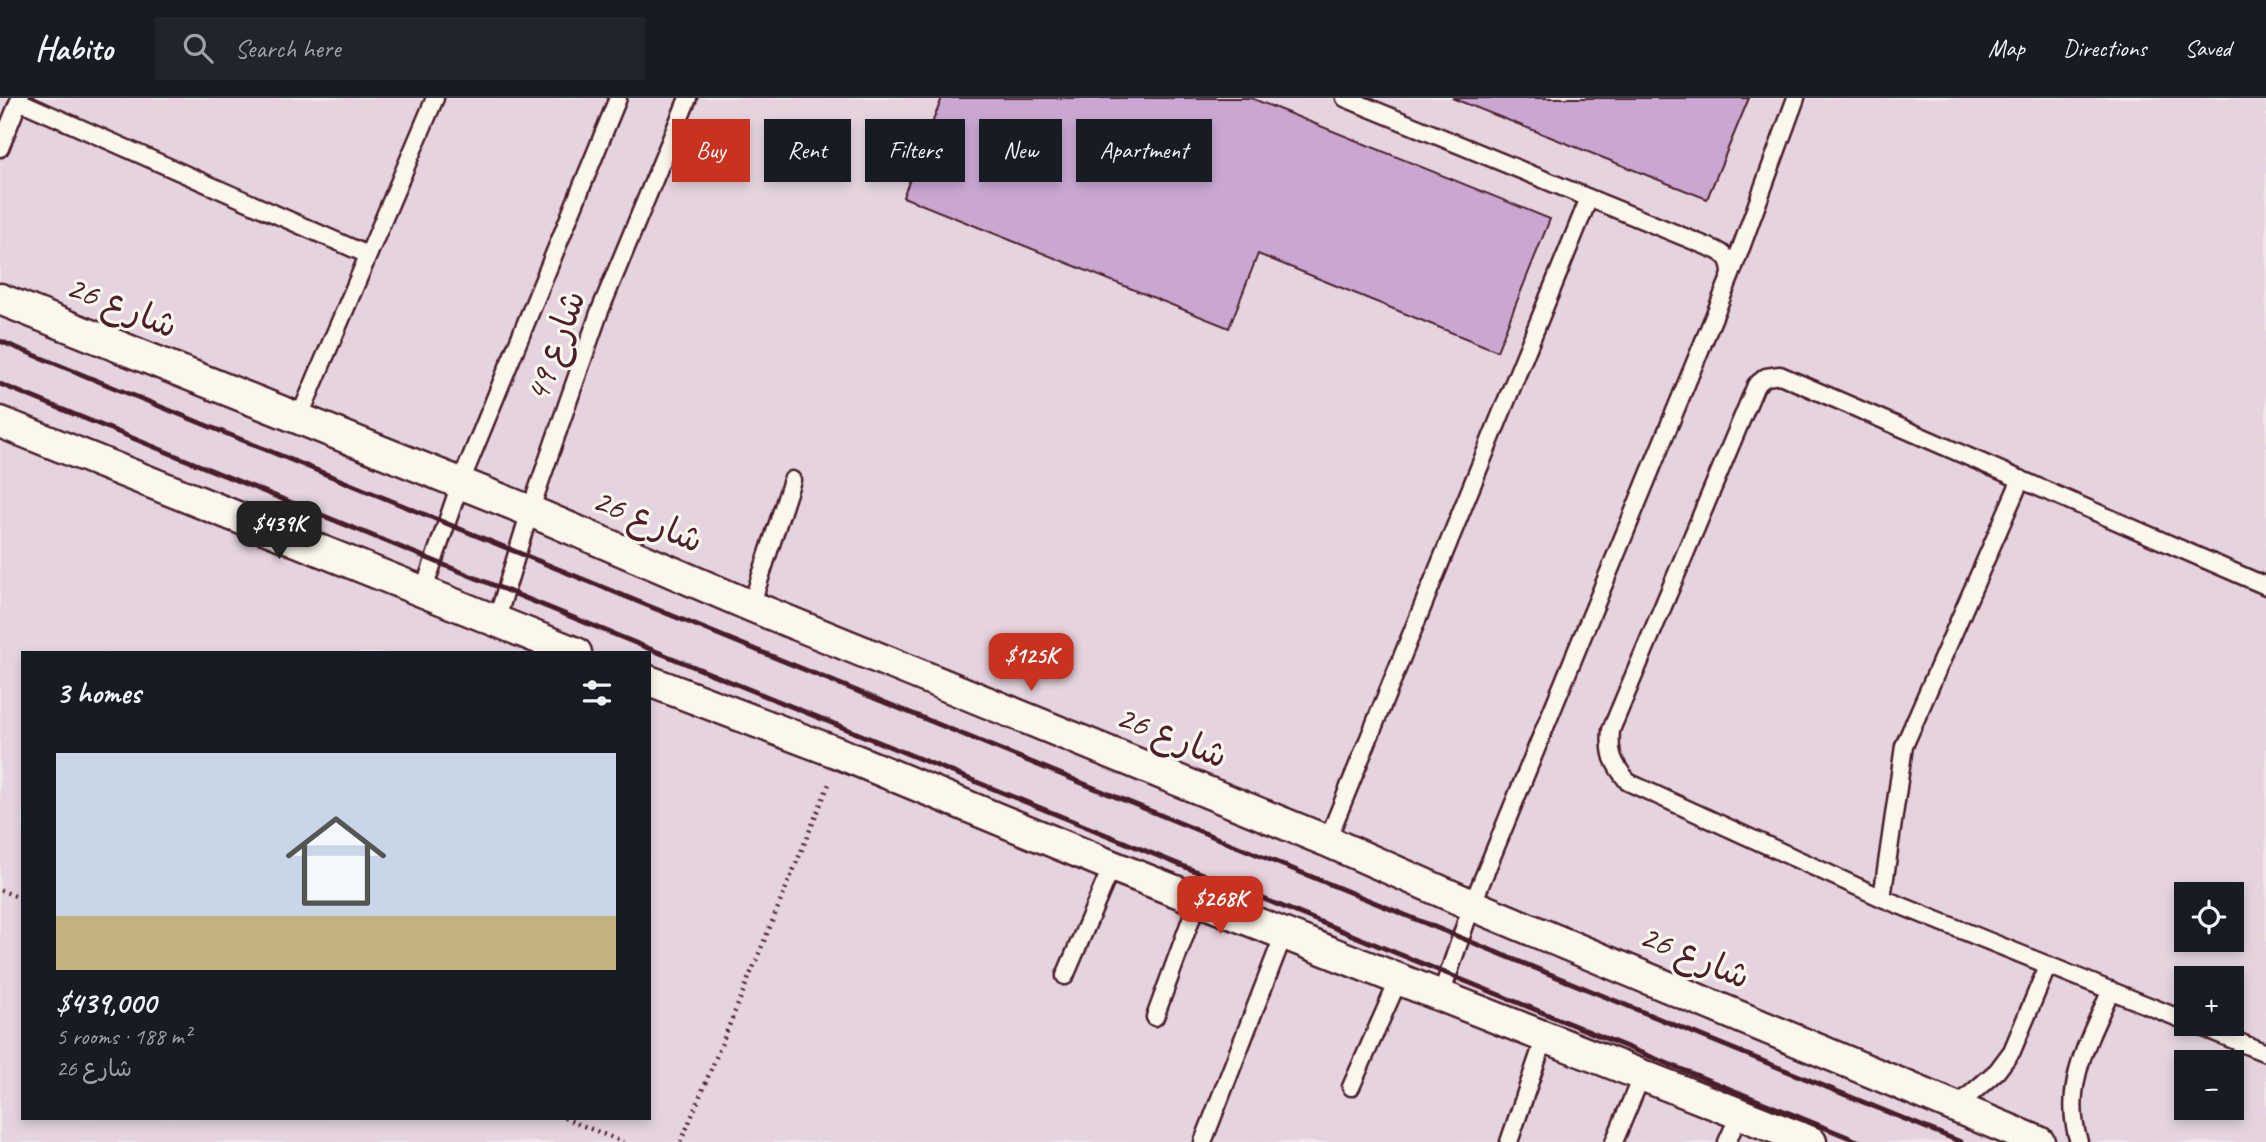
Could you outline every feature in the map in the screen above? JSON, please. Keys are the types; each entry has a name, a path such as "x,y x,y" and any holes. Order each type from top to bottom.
{"street":[{"name":"شارع 26","path":"0,299 530,511 751,606 1327,841 1472,905 2039,1142"},
{"path":"0,422 571,651"},
{"path":"651,682 841,754 1112,866 1811,1142"}],"lane":[{"path":"299,418 435,98"},
{"name":"شارع 49","path":"423,592 460,484 618,98"},
{"name":"شارع 49","path":"496,622 530,511 599,313 688,98"},
{"path":"1345,98 1716,250 1726,255 1731,264 1731,275"},
{"path":"1441,995 1472,905 1731,275 1796,98"},
{"path":"0,148 20,99 368,255"},
{"path":"1327,841 1589,198"},
{"path":"2174,1016 1882,898 1628,782 1615,765 1609,749 1611,730 1756,385 1766,377 1780,375 2266,586"},
{"path":"1882,898 1904,746 2021,479"},
{"path":"751,606 792,480"},
{"path":"1065,976 1112,866"},
{"path":"1155,1017 1198,900"},
{"path":"1203,1142 1284,934"},
{"path":"1956,1107 1997,1070 2012,1051 2048,965"},
{"path":"1351,1087 1399,979"},
{"path":"2079,1142 2072,1109 2073,1088 2078,1067 2111,990"},
{"path":"2224,1036 2266,1053"},
{"path":"1509,1142 1545,1037"},
{"path":"1614,1142 1642,1075"},
{"path":"1727,1142 1740,1113"}],"path":[{"path":"681,1142 841,754"},
{"path":"0,890 21,898"},
{"path":"569,1120 623,1142"}],"shaded area":[{"path":"0,98 2266,98 2266,1142 0,1142"}],"building":[{"path":"942,98 1251,98 1550,219 1497,351 1258,254 1229,328 903,197 909,182 965,182 965,119 934,119"},
{"path":"1452,98 1749,98 1707,199"}],"railway":[{"path":"0,341 1961,1142"},
{"path":"0,384 1860,1142"}]}
